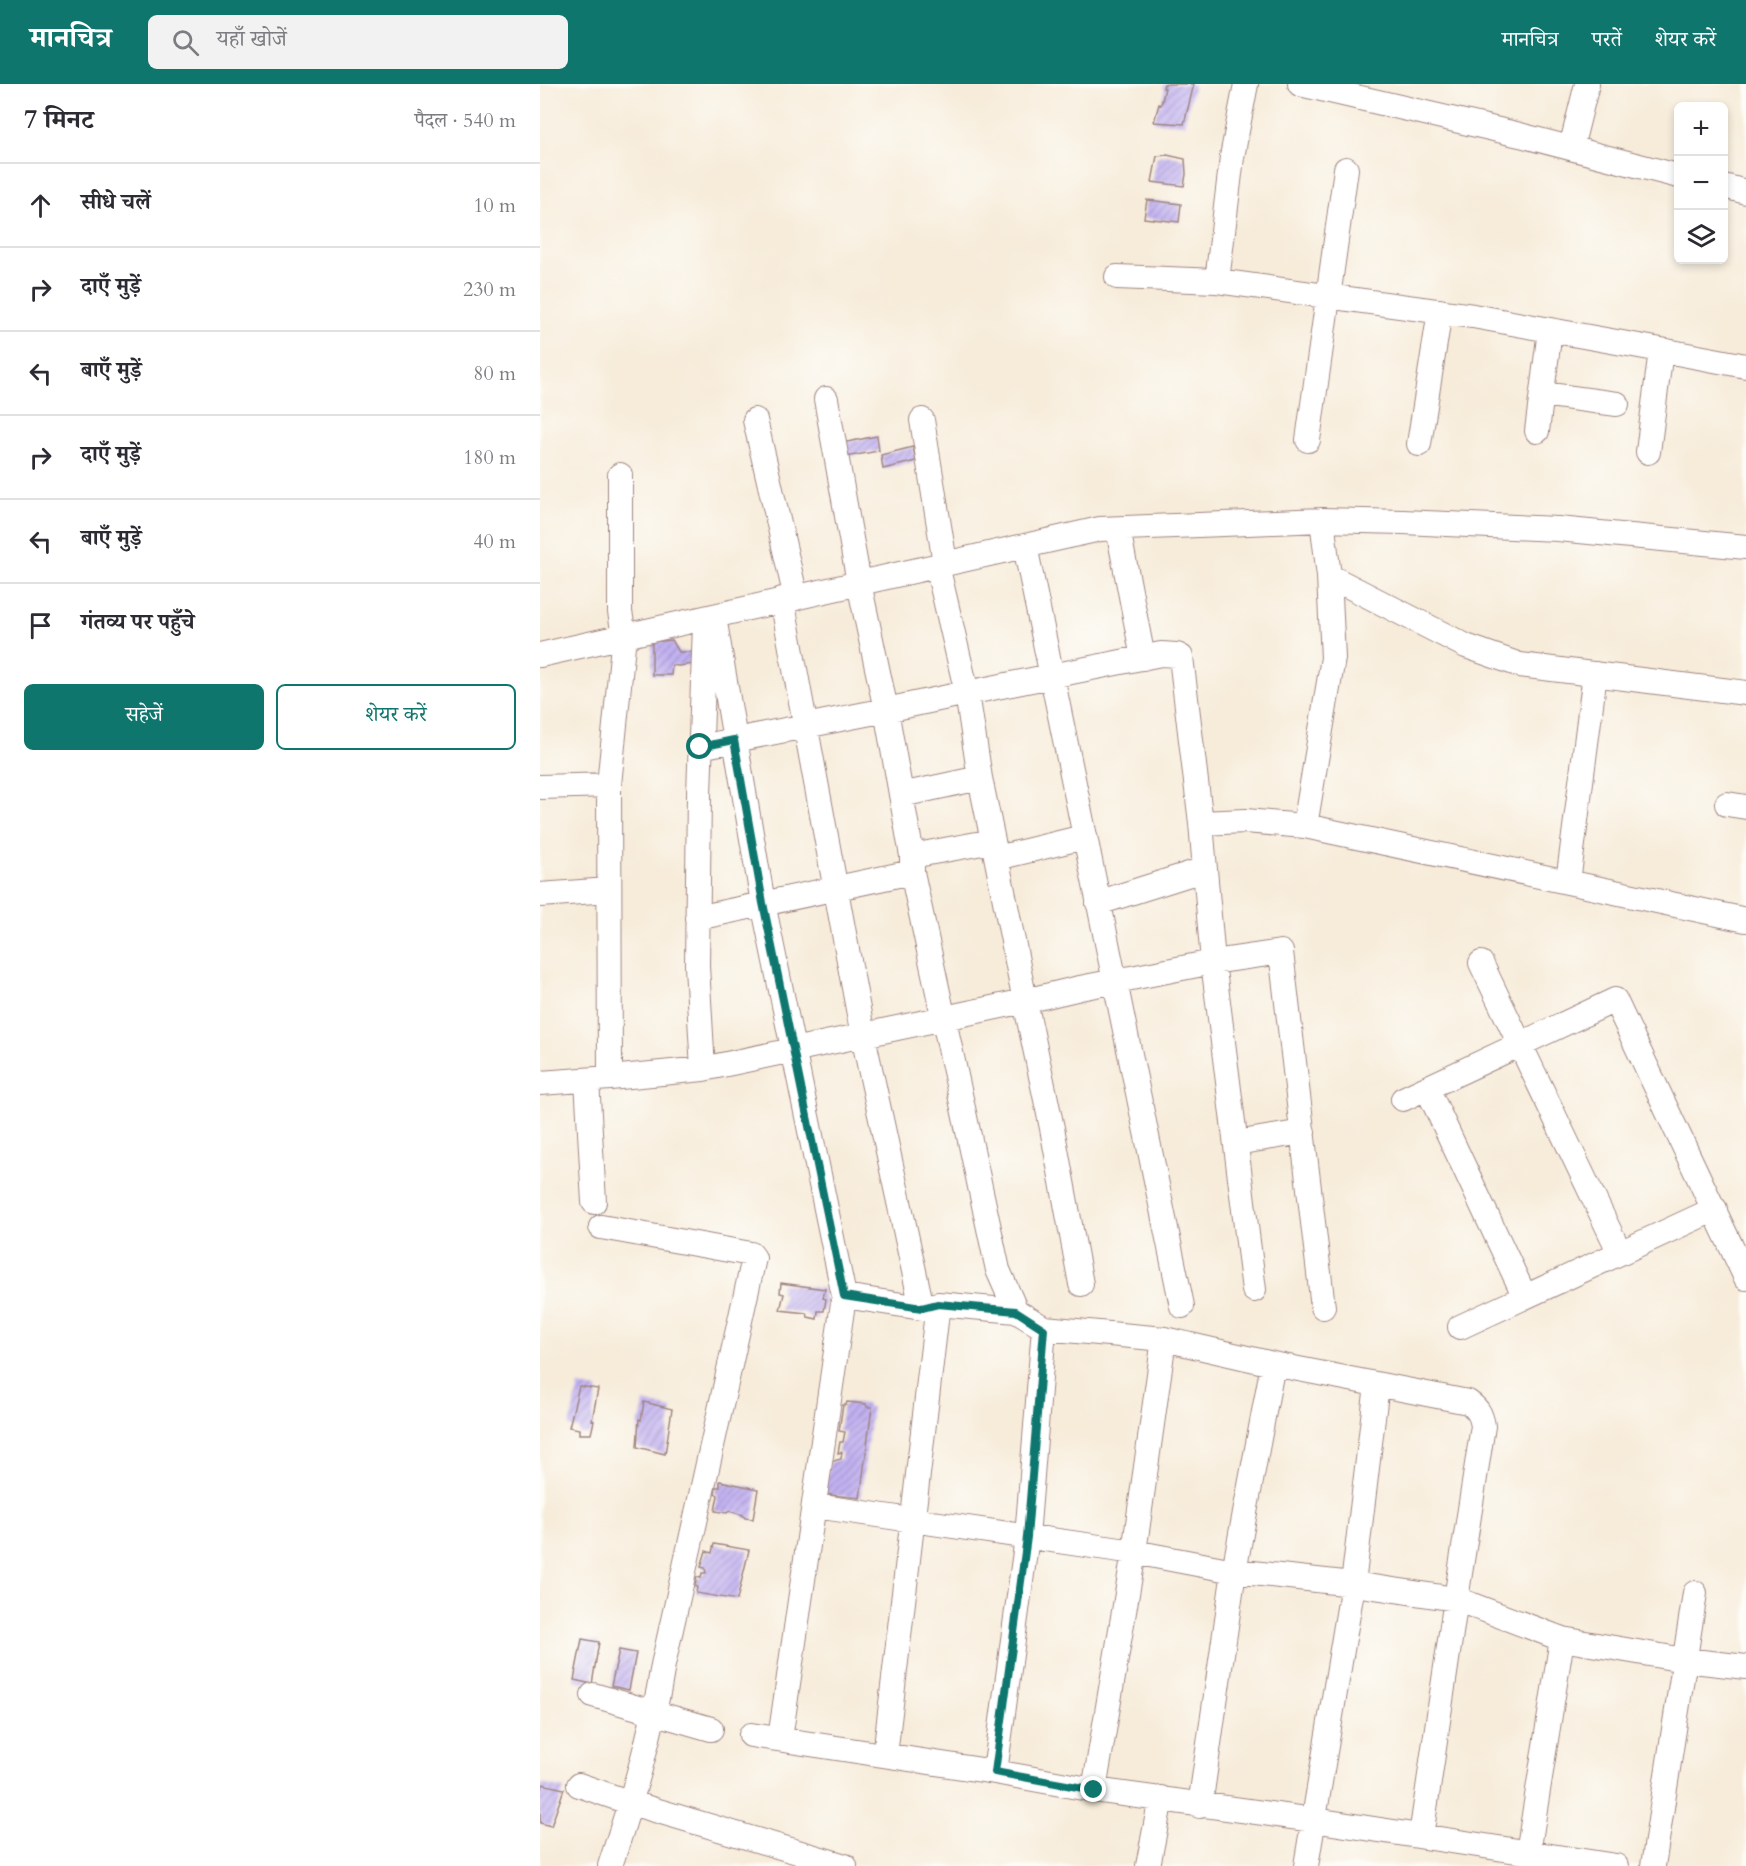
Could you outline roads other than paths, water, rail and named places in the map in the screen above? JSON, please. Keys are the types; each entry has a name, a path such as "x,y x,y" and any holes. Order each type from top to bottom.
{"street":[{"path":"1217,281 1232,157 1246,84"},
{"path":"1300,84 1674,175"},
{"path":"1570,148 1587,84"},
{"path":"1308,440 1346,169"},
{"path":"1728,187 1746,192"},
{"path":"1117,277 1217,281 1440,311 1746,366"},
{"path":"1419,444 1440,311"},
{"path":"1537,431 1550,330"},
{"path":"1648,452 1661,350"},
{"path":"1542,394 1617,404"},
{"path":"826,399 859,583 886,710 912,864 998,1270 1016,1311"},
{"path":"755,420 789,598 804,726 863,1036 930,1306 912,1520 885,1755"},
{"path":"922,420 941,564 967,693 980,778 1024,1001 1052,1128 1081,1284"},
{"path":"594,1202 598,1079 609,890 609,785 624,635 620,612 620,475"},
{"path":"540,655 1100,530 1322,520 1558,529 1746,547"},
{"path":"1305,826 1333,658 1329,576 1322,520"},
{"path":"1118,529 1143,658"},
{"path":"1025,546 1182,1306"},
{"path":"1329,576 1466,646 1520,665 1746,693"},
{"path":"709,618 734,740 763,903 844,1296 780,1739"},
{"path":"703,1069 697,966 697,918 700,747 709,618"},
{"path":"700,747 1161,654 1181,657 1202,823 1213,962 1254,1290"},
{"path":"1568,882 1595,674"},
{"path":"901,795 980,778"},
{"path":"540,787 609,785"},
{"path":"1202,823 1245,821 1305,826 1746,920"},
{"path":"697,918 835,887 912,864 995,849 1084,837"},
{"path":"1098,903 1205,869"},
{"path":"540,895 609,890"},
{"path":"540,1083 703,1069 1114,981 1281,952 1323,1307"},
{"path":"1481,963 1620,1253"},
{"path":"1403,1099 1615,1000 1746,1278"},
{"path":"1426,1088 1525,1297"},
{"path":"1236,1143 1303,1132"},
{"path":"1460,1327 1715,1209"},
{"path":"601,1227 751,1254 754,1258 663,1665 655,1714 631,1803 610,1866"},
{"path":"844,1296 930,1306 1016,1311 1044,1329 1164,1339 1273,1364 1458,1399 1476,1407 1482,1414 1483,1426 1421,1836"},
{"path":"995,1772 1027,1537 1044,1329"},
{"path":"1094,1790 1134,1552 1164,1339"},
{"path":"1200,1806 1234,1571 1273,1364"},
{"path":"1306,1866 1353,1584 1377,1385"},
{"path":"815,1506 1134,1552 1234,1571 1353,1584 1456,1599 1562,1639 1684,1660 1746,1667"},
{"path":"1653,1866 1695,1593"},
{"path":"1528,1853 1562,1639"},
{"path":"592,1695 711,1728"},
{"path":"751,1735 995,1772 1094,1790 1161,1798 1200,1806 1421,1836 1469,1855 1528,1853 1616,1866"},
{"path":"579,1785 631,1803 845,1866"},
{"path":"1148,1866 1161,1798"}]}
